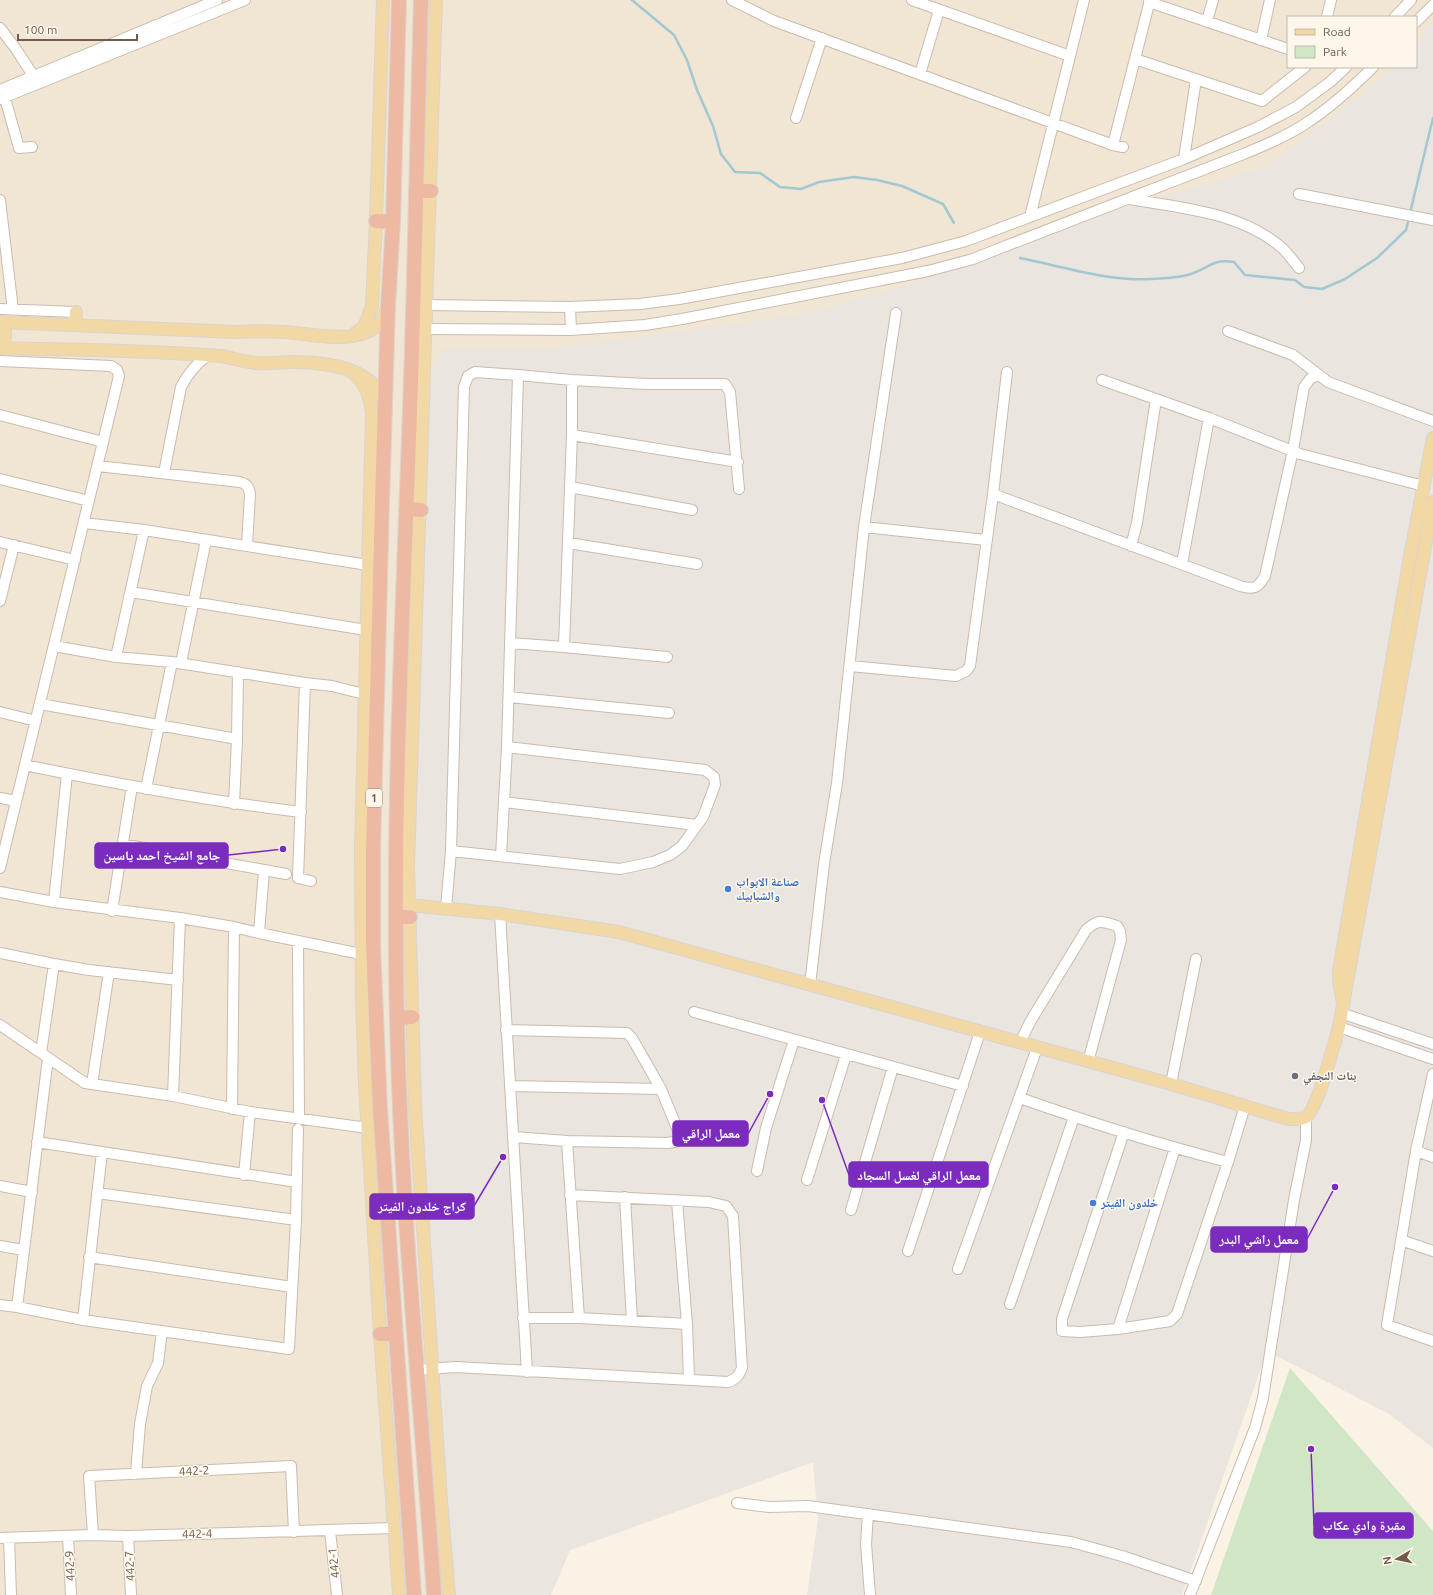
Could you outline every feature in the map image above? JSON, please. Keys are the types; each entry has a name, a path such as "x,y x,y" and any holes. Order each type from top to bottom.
{"highway":[{"name":"1","path":"399,0 393,222 388,306 385,409 376,502 367,850 373,945 369,1001 380,1108 382,1245 395,1334 414,1595"},
{"name":"1","path":"420,0 410,408 397,774 405,913 397,1018 400,1109 416,1370 434,1595"},
{"path":"416,191 430,192"},
{"path":"376,221 393,222"},
{"path":"406,510 421,510"},
{"path":"397,1018 412,1017"},
{"path":"380,1108 400,1109"},
{"path":"380,1334 395,1334"}],"main road":[{"path":"349,336 358,332 364,327 370,314 372,298 376,221 382,0"},
{"path":"436,0 421,510 405,913 412,1017 415,1107 449,1595"},
{"path":"0,323 75,324 236,332 279,331 322,337 349,336 361,334 374,328 384,318 388,306"},
{"path":"75,324 76,312"},
{"path":"0,323 5,330 6,336 0,347"},
{"path":"0,347 160,352 224,357 258,363 292,362 327,365 351,371 373,384 381,395 385,409"},
{"path":"351,371 366,387 371,406 376,502 368,564 364,694 367,850 361,954 369,1001 368,1128 382,1245 380,1334 399,1595"},
{"path":"1342,1008 1339,971 1408,571 1433,438"},
{"path":"405,913 446,908 500,914 619,932 1171,1084 1288,1119 1298,1119 1306,1116 1314,1105 1339,1027 1418,577 1433,502"}],"street":[{"path":"32,147 19,148 2,96 217,0"},
{"path":"36,80 245,0"},
{"path":"732,0 774,20 1113,145 1123,147"},
{"path":"912,0 1070,56"},
{"path":"1030,217 1084,0"},
{"path":"1207,21 1212,0"},
{"path":"1261,40 1270,0"},
{"path":"1327,16 1331,0"},
{"path":"1396,16 1412,0"},
{"path":"1113,145 1149,1 1287,49"},
{"path":"1417,21 1433,5"},
{"path":"920,74 939,10"},
{"path":"0,28 36,80"},
{"path":"796,118 822,38"},
{"path":"1135,59 1262,101 1304,68"},
{"path":"427,305 570,306 640,304 673,300 902,258 966,241 1184,159 1258,127 1296,107 1330,82 1345,68"},
{"path":"426,329 571,330 663,322 928,271 973,259 1241,155 1292,132 1328,108 1372,68"},
{"path":"1184,159 1196,79"},
{"path":"1299,194 1433,220"},
{"path":"1129,198 1225,217 1267,237 1282,248 1299,268"},
{"path":"0,200 13,310"},
{"path":"1051,209 1053,227"},
{"path":"570,306 571,330"},
{"path":"0,310 76,312"},
{"path":"810,985 824,864 837,783 864,527 896,313"},
{"path":"1228,331 1293,355 1328,382 1433,421"},
{"path":"164,473 181,387 195,366 208,356"},
{"path":"0,361 108,365 114,367 119,372 119,379 0,868"},
{"path":"446,908 450,851 464,387 468,376 475,372 646,384 724,384 730,392 738,462 739,489"},
{"path":"850,666 956,676 966,671 970,666 1008,372"},
{"path":"501,856 507,747 518,375"},
{"path":"993,494 1240,586 1255,588 1261,584 1268,566 1293,450 1304,387 1311,378 1318,375"},
{"path":"564,647 569,543 572,380"},
{"path":"1102,380 1293,450 1424,486"},
{"path":"1131,546 1137,523 1156,399"},
{"path":"0,415 103,442"},
{"path":"1182,564 1209,418"},
{"path":"572,435 738,462"},
{"path":"98,466 240,482 246,484 250,494 247,546"},
{"path":"0,479 89,501"},
{"path":"570,487 692,510"},
{"path":"84,524 144,530 368,564"},
{"path":"864,527 986,540"},
{"path":"116,657 144,530"},
{"path":"146,789 159,724 193,602 206,540"},
{"path":"0,542 75,560"},
{"path":"569,543 697,564"},
{"path":"0,601 14,546"},
{"path":"131,592 366,630"},
{"path":"510,643 667,657"},
{"path":"54,646 116,657 176,663 332,686 364,694"},
{"path":"234,804 238,672"},
{"path":"306,683 302,812 298,878 311,881"},
{"path":"508,697 669,713"},
{"path":"40,704 237,739"},
{"path":"0,712 36,721"},
{"path":"450,851 620,869 630,868 654,862 670,855 682,846 703,817 715,785 714,777 705,770 507,747"},
{"path":"25,765 146,789 234,804 302,812"},
{"path":"54,902 67,774"},
{"path":"112,911 132,786"},
{"path":"0,798 16,801"},
{"path":"504,802 696,825"},
{"path":"122,844 286,874"},
{"path":"259,933 264,870"},
{"path":"0,892 112,911 180,918 234,927 361,954"},
{"path":"500,914 527,1372"},
{"path":"173,1096 180,918"},
{"path":"1020,1043 1030,1022 1086,930 1099,921 1105,922 1116,926 1120,931 1121,940 1088,1062"},
{"path":"232,1109 234,927"},
{"path":"298,941 299,1118"},
{"path":"0,953 54,964 178,980"},
{"path":"1171,1084 1196,958"},
{"path":"17,1307 32,1192 54,964"},
{"path":"92,1084 109,972"},
{"path":"1342,1008 1433,1044"},
{"path":"694,1012 963,1086"},
{"path":"0,1025 85,1083 173,1096 250,1112 368,1128"},
{"path":"1339,1027 1433,1059"},
{"path":"506,1030 627,1033 632,1038 661,1090 678,1127 681,1138 679,1141 668,1143 568,1141 514,1138"},
{"path":"908,1251 980,1032"},
{"path":"757,1171 766,1128 794,1040"},
{"path":"958,1269 1037,1048"},
{"path":"807,1180 846,1055"},
{"path":"851,1210 893,1067"},
{"path":"1433,1074 1416,1151 1387,1325 1433,1342"},
{"path":"510,1086 661,1090"},
{"path":"1020,1098 1074,1117 1175,1148 1228,1162"},
{"path":"1124,1132 1062,1319 1062,1331 1080,1332 1118,1329 1170,1321 1177,1314 1228,1162 1245,1106"},
{"path":"244,1175 250,1112"},
{"path":"1190,1595 1255,1428 1263,1398 1294,1200 1306,1140 1306,1116"},
{"path":"1010,1304 1074,1117"},
{"path":"0,1305 83,1320 289,1349 296,1220 298,1129"},
{"path":"568,1141 570,1195 579,1318"},
{"path":"37,1142 297,1182"},
{"path":"1118,1329 1175,1148"},
{"path":"1416,1151 1433,1157"},
{"path":"83,1320 102,1152"},
{"path":"0,1186 32,1192"},
{"path":"97,1193 296,1220"},
{"path":"416,1370 456,1367 728,1382 736,1380 742,1368 733,1216 726,1206 720,1204 625,1197 570,1195"},
{"path":"625,1197 632,1321"},
{"path":"678,1201 687,1324 689,1379"},
{"path":"1401,1240 1433,1251"},
{"path":"0,1246 24,1250"},
{"path":"89,1257 292,1287"},
{"path":"523,1318 579,1318 687,1324"},
{"path":"136,1474 140,1424 147,1386 158,1363 162,1331"},
{"name":"442-2","path":"93,1535 89,1476 291,1466 294,1532"},
{"path":"736,1503 769,1507 808,1506 1071,1542 1122,1556 1196,1581"},
{"path":"868,1514 866,1544 870,1595"},
{"name":"442-4","path":"5,1538 294,1532 394,1528"},
{"name":"442-1","path":"330,1531 337,1595"},
{"name":"442-9","path":"68,1536 71,1595"},
{"name":"442-7","path":"128,1536 131,1595"},
{"path":"5,1538 11,1595"}],"shaded area":[{"path":"0,0 1433,0 1433,1437 1304,1343 813,1462 570,1550 551,1595 0,1595"},
{"path":"1433,22 1433,1448 1389,1414 1267,1351 1182,1595 807,1595 818,1519 813,1462 570,1550 551,1595 445,1595 429,1395 405,1009 406,893 429,375 442,349 545,349 746,323 814,312 906,285 1124,208 1269,166 1384,77 1392,68 1417,68 1417,40"}],"green space":[{"path":"1290,1368 1433,1531 1433,1595 1211,1595"}],"waterway":[{"path":"632,0 674,35 687,60 697,90 713,126 721,154 735,172 760,173 780,187 801,189 819,182 854,177 877,180 902,186 943,204 954,223"},
{"path":"1410,213 1433,118"},
{"path":"1020,258 1086,273 1136,279 1172,278 1191,274 1211,264 1226,261 1234,262 1245,275 1295,280 1304,287 1322,289 1345,279 1377,258 1406,230 1409,218"}],"place":[{"name":"جامع الشيخ احمد ياسين","path":"283,849"},
{"name":"صناعة الابواب والشبابيك","path":"728,889"},
{"name":"بنات النجفي","path":"1295,1076"},
{"name":"معمل الراقي","path":"770,1094"},
{"name":"معمل الراقي لغسل السجاد","path":"822,1100"},
{"name":"كراج خلدون الفيتر","path":"503,1157"},
{"name":"معمل راشي البدر","path":"1335,1187"},
{"name":"خلدون الفيتر","path":"1093,1203"},
{"name":"مقبرة وادي عكاب","path":"1311,1449"}]}
